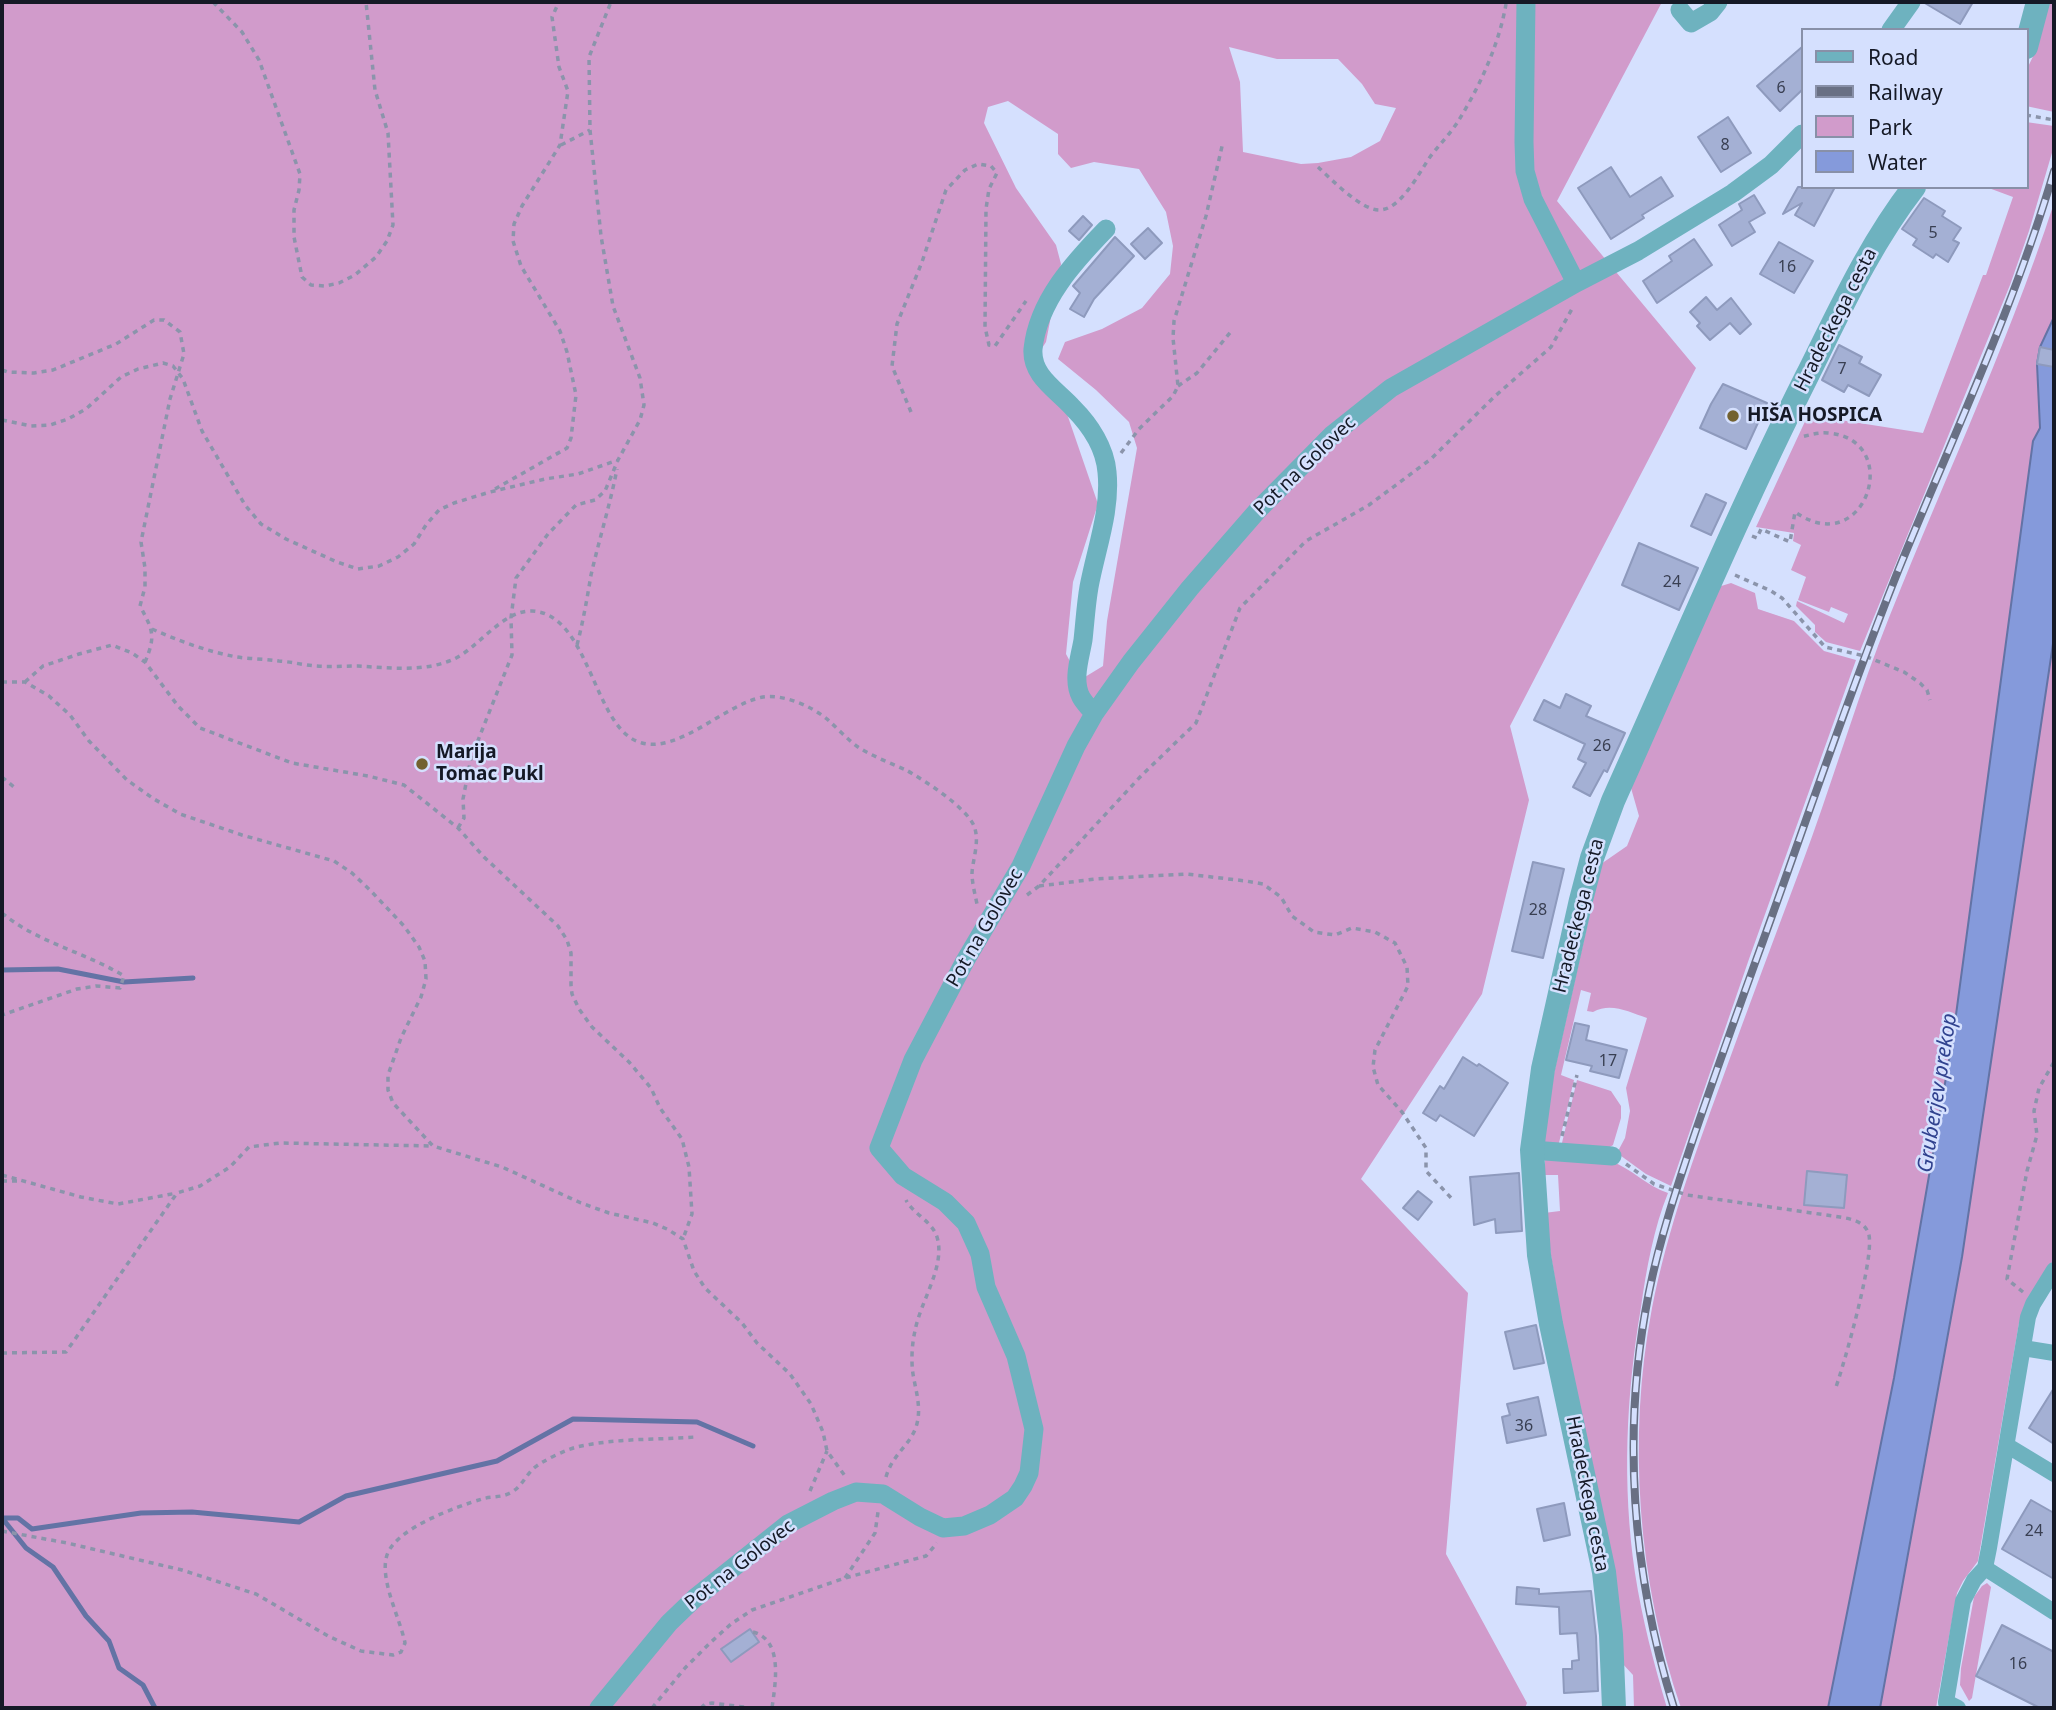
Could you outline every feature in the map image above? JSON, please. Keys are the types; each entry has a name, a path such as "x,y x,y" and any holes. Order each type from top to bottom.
{"street":[{"path":"1527,2 1525,171 1532,199 1582,280"},
{"path":"1681,10 1691,23 1710,12 1718,2"},
{"path":"1892,28 1911,2"},
{"path":"2028,40 2038,2"},
{"name":"Pot na Golovec","path":"599,1708 669,1623 695,1598 788,1524 856,1492 883,1494 943,1528 964,1526 990,1515 1015,1498 1023,1486 1029,1474 1034,1429 1016,1356 986,1287 980,1254 966,1223 945,1202 904,1176 879,1148 913,1060 965,961 1021,866 1076,746 1094,714 1131,662 1190,588 1258,510 1332,435 1391,388 1638,251 1733,193 1771,165 1800,136"},
{"name":"Hradeckega cesta","path":"1614,1708 1611,1635 1604,1572 1545,1295 1535,1226 1532,1150 1543,1069 1592,858 1614,801 1777,436 1886,225 1912,189"},
{"path":"1094,714 1081,696 1077,677 1089,589 1107,503 1107,471 1096,438 1074,408 1040,375 1035,366 1033,352 1035,335 1061,279 1106,229"},
{"path":"1532,1150 1612,1156"},
{"path":"1950,1706 1964,1601 1974,1580 1985,1568 2028,1317 2034,1301 2054,1270"},
{"path":"2022,1348 2054,1353"},
{"path":"2008,1446 2054,1474"},
{"path":"1985,1568 2054,1612"}],"path":[{"path":"213,2 242,32 259,60 300,174 294,210 294,237 302,277 312,285 325,286 340,283 355,275 376,257 387,241 393,225 388,133 375,90 366,2"},
{"path":"490,492 566,448 571,438 576,395 561,331 521,266 513,241 514,224 522,206 560,145 568,91 559,67 552,17 559,2"},
{"path":"458,828 464,818 463,799 471,758 512,655 510,618 516,578 548,534 576,505 595,500 605,491 640,420 644,405 640,378 613,306 601,236 590,130 589,57 611,2"},
{"path":"1318,167 1369,207 1380,210 1396,203 1456,124 1476,90 1503,18 1506,2"},
{"path":"2028,115 2054,120"},
{"path":"560,145 590,130"},
{"path":"1178,386 1174,321 1212,193 1223,142"},
{"path":"911,412 892,366 897,324 922,262 946,190 965,170 978,164 991,166 997,173 989,189 986,209 985,327 989,345 995,346 1032,292"},
{"path":"1019,901 1038,886 1196,723 1240,608 1306,541 1369,505 1431,459 1494,397 1551,347 1571,312 1582,280"},
{"path":"2,370 34,373 53,370 116,344 154,320 164,320 180,332 184,355 170,399 141,542 145,587 140,606 152,629 150,649 145,662"},
{"path":"1107,471 1139,429 1172,396 1178,386 1197,373 1233,329"},
{"path":"2,420 31,426 50,425 86,409 121,377 138,369 163,363 173,366 178,371 202,432 245,505 261,524 286,539 358,569 379,566 398,557 414,544 426,524 439,510 490,492 578,474 618,460"},
{"path":"1758,536 1761,529 1790,542 1795,512 1814,522 1836,523 1854,514 1867,496 1871,478 1870,466 1865,454 1852,441 1830,433 1802,437 1798,435"},
{"path":"577,645 618,460"},
{"path":"1717,567 1782,598 1825,647 1865,656 1904,672 1927,690 1930,700"},
{"path":"152,629 175,639 236,657 315,666 430,667 454,659 521,612 535,611 556,621 568,631 599,694 630,738 642,743 657,744 677,739 742,703 773,696 787,699 824,716 859,747 910,772 968,815 975,828 977,841 972,876 977,910"},
{"path":"25,682 43,666 112,645 145,662 178,706 200,728 292,763 404,785 458,828 484,857 558,926 571,953 572,994 579,1009 592,1027 629,1062 651,1088 660,1108 682,1139 689,1167 692,1214 683,1239"},
{"path":"2,682 25,682 49,696 70,715 107,761 127,780 154,799 180,814 334,862 352,873 404,926 425,961 426,979 388,1075 388,1090 393,1102 433,1146"},
{"path":"2,777 15,788"},
{"path":"1038,886 1095,879 1186,874 1246,881 1263,884 1281,897 1292,916 1314,932 1335,935 1352,928 1375,932 1395,943 1407,967 1408,986 1376,1051 1373,1067 1378,1085 1402,1112 1426,1148 1426,1171 1454,1201"},
{"path":"2,914 56,946 124,976 120,988 96,986 77,989 2,1015"},
{"path":"2034,1301 2007,1279 2027,1171 2037,1135 2035,1111 2039,1088 2054,1062"},
{"path":"1558,1152 1577,1075"},
{"path":"2,1178 118,1204 201,1186 230,1167 249,1147 280,1143 433,1146 502,1167 581,1203 609,1213 653,1223 683,1239 694,1271 705,1288 790,1374 811,1404 823,1432 827,1451 856,1492"},
{"path":"1612,1156 1654,1184 1687,1195 1840,1217 1861,1223 1867,1229 1870,1236 1868,1255 1856,1317 1836,1387"},
{"path":"845,1578 876,1533 877,1516 889,1464 915,1430 919,1410 912,1370 915,1330 937,1264 938,1251 937,1236 908,1205 901,1189 904,1176"},
{"path":"2,1353 66,1352 177,1193"},
{"path":"2,1531 182,1570 256,1594 328,1636 361,1651 393,1655 401,1652 405,1643 385,1567 387,1553 395,1542 411,1529 443,1513 515,1491 534,1468 574,1448 617,1439 695,1437"},
{"path":"808,1495 827,1451"},
{"path":"652,1708 685,1668 731,1624 752,1610 845,1578 926,1556 937,1543 943,1528"},
{"path":"753,1632 766,1639 772,1648 775,1685 772,1708"},
{"path":"701,1708 712,1703 752,1708"}],"green space":[{"path":"2,2 1662,2 1557,201 1696,368 1510,726 1529,800 1482,994 1361,1179 1468,1293 1446,1554 1527,1703 1525,1708 2,1708","holes":["1229,47 1277,59 1338,59 1362,84 1375,104 1396,108 1380,141 1351,157 1318,163 1301,164 1243,152 1240,82","1008,101 1058,134 1058,154 1071,168 1094,162 1139,169 1166,212 1173,246 1170,274 1142,308 1102,329 1065,342 1058,359 1129,422 1137,448 1107,621 1103,666 1080,680 1066,654 1073,582 1098,504 1065,408 1029,368 1046,342 1061,264 1056,245 1016,188 984,123 988,107"]},
{"path":"2048,2 2054,2 2054,112 2028,106 2028,67 2038,46"},
{"path":"2028,122 2054,126 2054,146 2010,285 1860,651 1826,642 1815,632 1815,625 1796,606 1797,601 1844,623 1848,614 1831,607 1829,612 1798,600 1806,577 1791,570 1801,545 1793,541 1794,533 1756,527 1808,415 1923,433 1983,275 1986,275 2013,197 1991,189 2028,189"},
{"path":"2054,203 2054,317 2040,347 2037,364 2040,428 2033,441 1953,1037 1894,1378 1828,1708 1681,1708 1655,1611 1641,1510 1640,1408 1644,1358 1658,1278 1692,1164 1812,837 1878,646 1992,371"},
{"path":"1731,583 1755,593 1758,609 1794,621 1824,651 1856,660 1671,1186 1646,1174 1617,1153 1625,1138 1630,1111 1626,1088 1647,1018 1613,1008 1587,1011 1591,993 1581,990 1561,1075 1574,1080 1558,1147 1544,1145 1545,1113 1601,864 1627,846 1639,816 1631,788 1718,587"},
{"path":"2054,637 2054,1260 2019,1323 1978,1561 1957,1593 1936,1708 1880,1708 1962,1257"},
{"path":"1577,1080 1611,1091 1621,1106 1621,1118 1613,1145 1605,1150 1561,1147"},
{"path":"1545,1157 1605,1159 1668,1193 1651,1249 1636,1340 1629,1407 1627,1473 1631,1540 1638,1590 1667,1708 1634,1708 1633,1675 1621,1662 1544,1213 1560,1211 1558,1175 1545,1175"},
{"path":"1987,1583 1991,1587 1972,1698 1969,1701 1960,1685 1961,1668 1974,1597"}],"water":[{"name":"Gruberjev prekop","path":"2054,317 2054,637 1962,1257 1880,1708 1828,1708 1894,1378 1953,1037 2033,441 2040,428 2037,364 2040,347"}],"building":[{"path":"1923,2 1973,2 1960,24"},
{"path":"1800,49 1800,92 1780,111 1757,86"},
{"path":"1728,117 1751,153 1721,172 1698,137"},
{"path":"1611,167 1630,197 1661,177 1673,196 1611,239 1578,188"},
{"path":"1798,187 1834,189 1814,226 1795,215 1802,203 1783,214"},
{"path":"1754,195 1765,213 1749,222 1755,232 1732,246 1719,225 1742,210 1739,204"},
{"path":"1924,198 1945,211 1942,216 1961,228 1953,240 1959,243 1948,262 1936,254 1933,258 1913,245 1917,239 1902,229"},
{"path":"1083,216 1092,225 1079,240 1069,231"},
{"path":"1148,228 1162,243 1145,259 1131,244"},
{"path":"1115,237 1134,256 1094,299 1084,317 1070,309 1080,293 1073,286"},
{"path":"1694,239 1712,265 1657,303 1643,281 1672,261 1669,256"},
{"path":"1779,242 1813,261 1794,293 1760,274"},
{"path":"1706,297 1717,310 1731,298 1751,324 1740,334 1730,323 1710,340 1697,326 1700,323 1690,312"},
{"path":"1839,345 1862,357 1859,363 1881,375 1869,396 1848,385 1844,392 1822,380"},
{"path":"2040,347 2054,350 2054,367 2037,364"},
{"name":"HIŠA HOSPICA","path":"1723,384 1767,403 1746,449 1700,428"},
{"path":"1706,494 1726,503 1711,535 1691,526"},
{"path":"1639,543 1698,568 1679,610 1622,585"},
{"path":"1566,694 1591,706 1586,716 1625,733 1607,772 1604,770 1590,796 1573,787 1586,763 1578,759 1585,744 1534,720 1544,700 1560,708"},
{"path":"1533,862 1564,869 1543,958 1512,951"},
{"path":"1575,1023 1589,1026 1586,1040 1627,1050 1619,1078 1590,1071 1592,1066 1566,1060"},
{"path":"1463,1057 1508,1083 1474,1136 1440,1115 1436,1121 1423,1113 1440,1086 1444,1089"},
{"path":"1807,1171 1847,1175 1844,1208 1804,1205"},
{"path":"1519,1173 1522,1231 1496,1233 1495,1219 1474,1225 1470,1177"},
{"path":"1418,1191 1432,1202 1418,1220 1403,1208"},
{"path":"1536,1325 1544,1363 1514,1369 1505,1332"},
{"path":"2054,1388 2054,1444 2029,1428"},
{"path":"1538,1397 1546,1435 1507,1443 1502,1417 1510,1415 1507,1404"},
{"path":"2031,1500 2054,1513 2054,1579 2002,1549"},
{"path":"1564,1503 1570,1535 1544,1541 1537,1509"},
{"path":"1517,1587 1539,1589 1539,1594 1591,1591 1598,1691 1564,1693 1563,1669 1572,1669 1572,1661 1579,1660 1577,1633 1560,1634 1559,1607 1516,1604"},
{"path":"2002,1625 2054,1652 2054,1708 2040,1708 1976,1676"},
{"path":"750,1629 759,1642 731,1662 721,1649"}],"waterway":[{"path":"2,970 58,969 124,982 193,978"},
{"path":"2,1518 18,1518 32,1529 141,1513 192,1512 299,1522 346,1496 497,1461 573,1419 697,1422 753,1446"},
{"path":"2,1518 26,1548 53,1567 86,1616 109,1641 119,1668 143,1685 155,1708"}],"railway":[{"path":"1674,1708 1648,1606 1635,1502 1635,1397 1640,1344 1658,1252 1702,1113 1844,713 1898,571 2001,323 2054,171"}],"place":[{"name":"HIŠA HOSPICA","path":"1733,416"},
{"name":"Marija Tomac Pukl","path":"422,764"}]}
